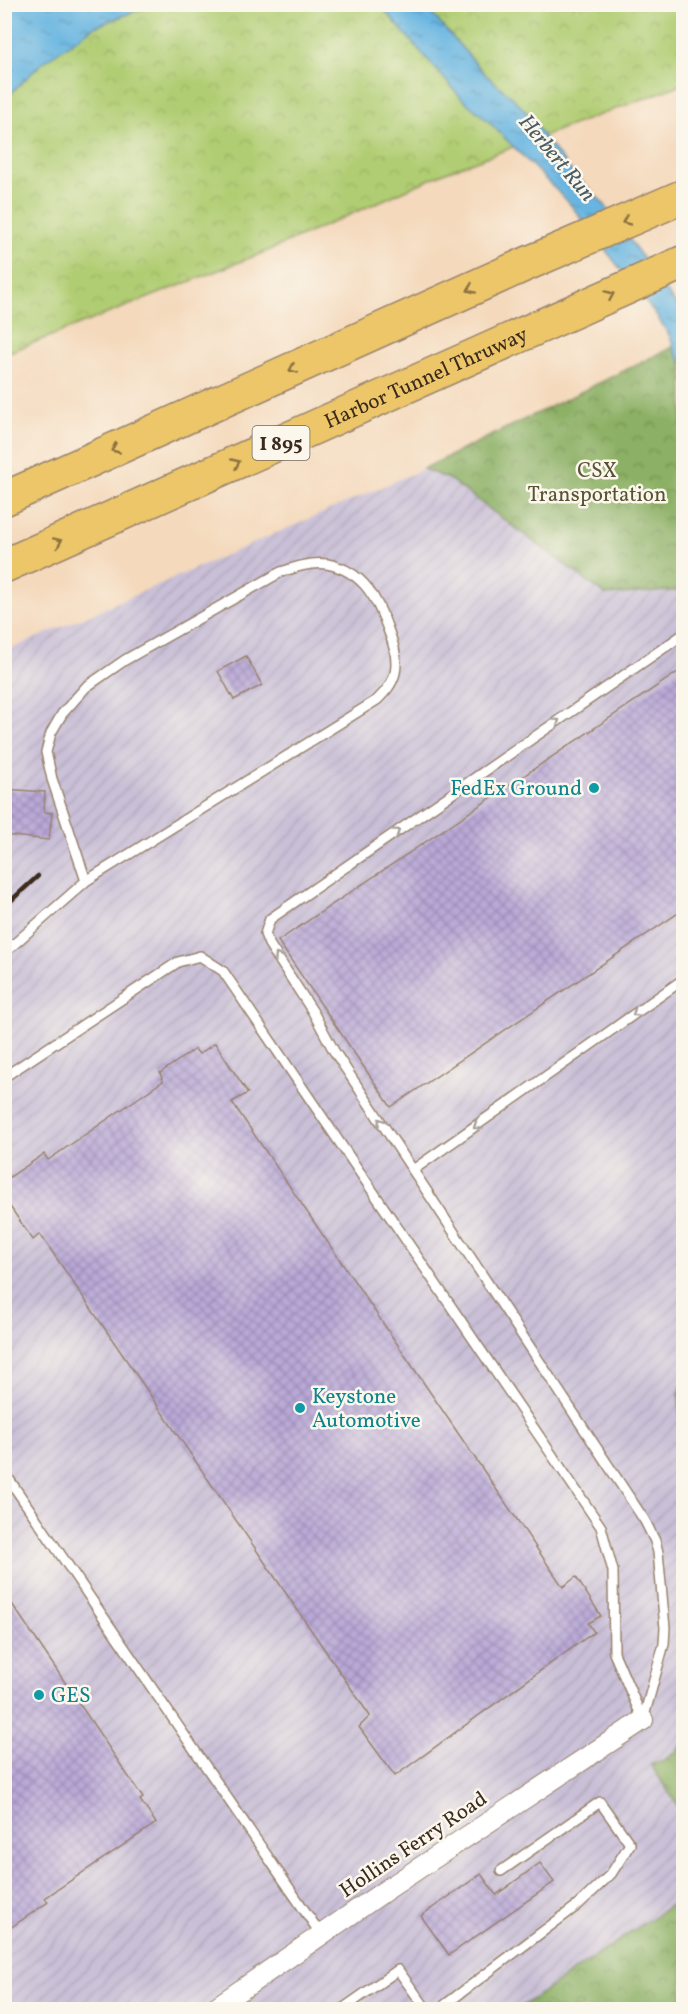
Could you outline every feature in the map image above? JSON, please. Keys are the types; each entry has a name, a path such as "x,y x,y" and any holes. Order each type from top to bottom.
{"highway":[{"path":"4,499 682,196"},
{"name":"Harbor Tunnel Thruway","path":"4,566 684,262"}],"street":[{"name":"Hollins Ferry Road","path":"212,2010 386,1890 643,1720"}],"lane":[{"path":"4,953 86,881 377,700 389,688 395,674 396,660 393,642 375,596 362,582 348,572 318,563 281,572 125,660 86,687 62,714 51,733 46,752 52,779 86,881"},
{"path":"643,1720 664,1644 664,1618 655,1541 645,1521 334,1051 265,934 270,919 684,634"},
{"path":"4,1077 178,962 200,956 223,971 601,1527 613,1571 614,1653 643,1720"},
{"path":"414,1170 684,979"},
{"path":"4,1472 322,1936"},
{"path":"438,2010 578,1905 611,1874 630,1844 600,1802 501,1871"},
{"path":"341,2010 398,1970 427,2010"}],"shaded area":[{"path":"423,469 449,479 606,595 683,590 684,1384 679,1394 684,1462 684,1663 677,1668 683,1681 684,1743 677,1753 652,1765 683,1814 683,1897 518,2009 5,2009 4,652"}],"green space":[{"path":"5,5 683,5 683,84 446,172 270,250 5,354"},
{"name":"CSX Transportation","path":"683,342 683,590 606,595 449,479 423,469"},
{"path":"683,1384 683,1462 679,1394"},
{"path":"683,1743 683,1814 651,1765 670,1757"},
{"path":"683,1897 683,2009 518,2009"}],"water":[{"path":"5,4 151,5 94,27 41,64 5,99"},
{"name":"Herbert Run","path":"380,5 424,5 486,75 530,116 572,172 604,204 683,314 683,365 674,350 670,336 656,315 570,204 487,120 462,99"}],"building":[{"path":"246,656 262,685 234,700 218,671"},
{"name":"FedEx Ground","path":"684,668 684,909 391,1107 278,941"},
{"path":"4,789 45,792 44,812 52,813 49,840 4,835"},
{"name":"Keystone Automotive","path":"215,1043 248,1093 232,1102 563,1587 576,1577 601,1616 588,1623 594,1632 395,1776 359,1727 370,1716 40,1234 33,1240 4,1198 4,1181 44,1154 48,1160 163,1081 160,1073 195,1049 199,1054"},
{"name":"GES","path":"4,1592 143,1798 140,1800 156,1823 45,1898 48,1902 4,1932"},
{"path":"540,1863 554,1882 449,1955 421,1916 481,1874 496,1895"}],"railway":[{"path":"4,907 38,876"}],"place":[{"name":"FedEx Ground","path":"594,788"},
{"name":"Keystone Automotive","path":"300,1408"},
{"name":"GES","path":"39,1695"}]}
